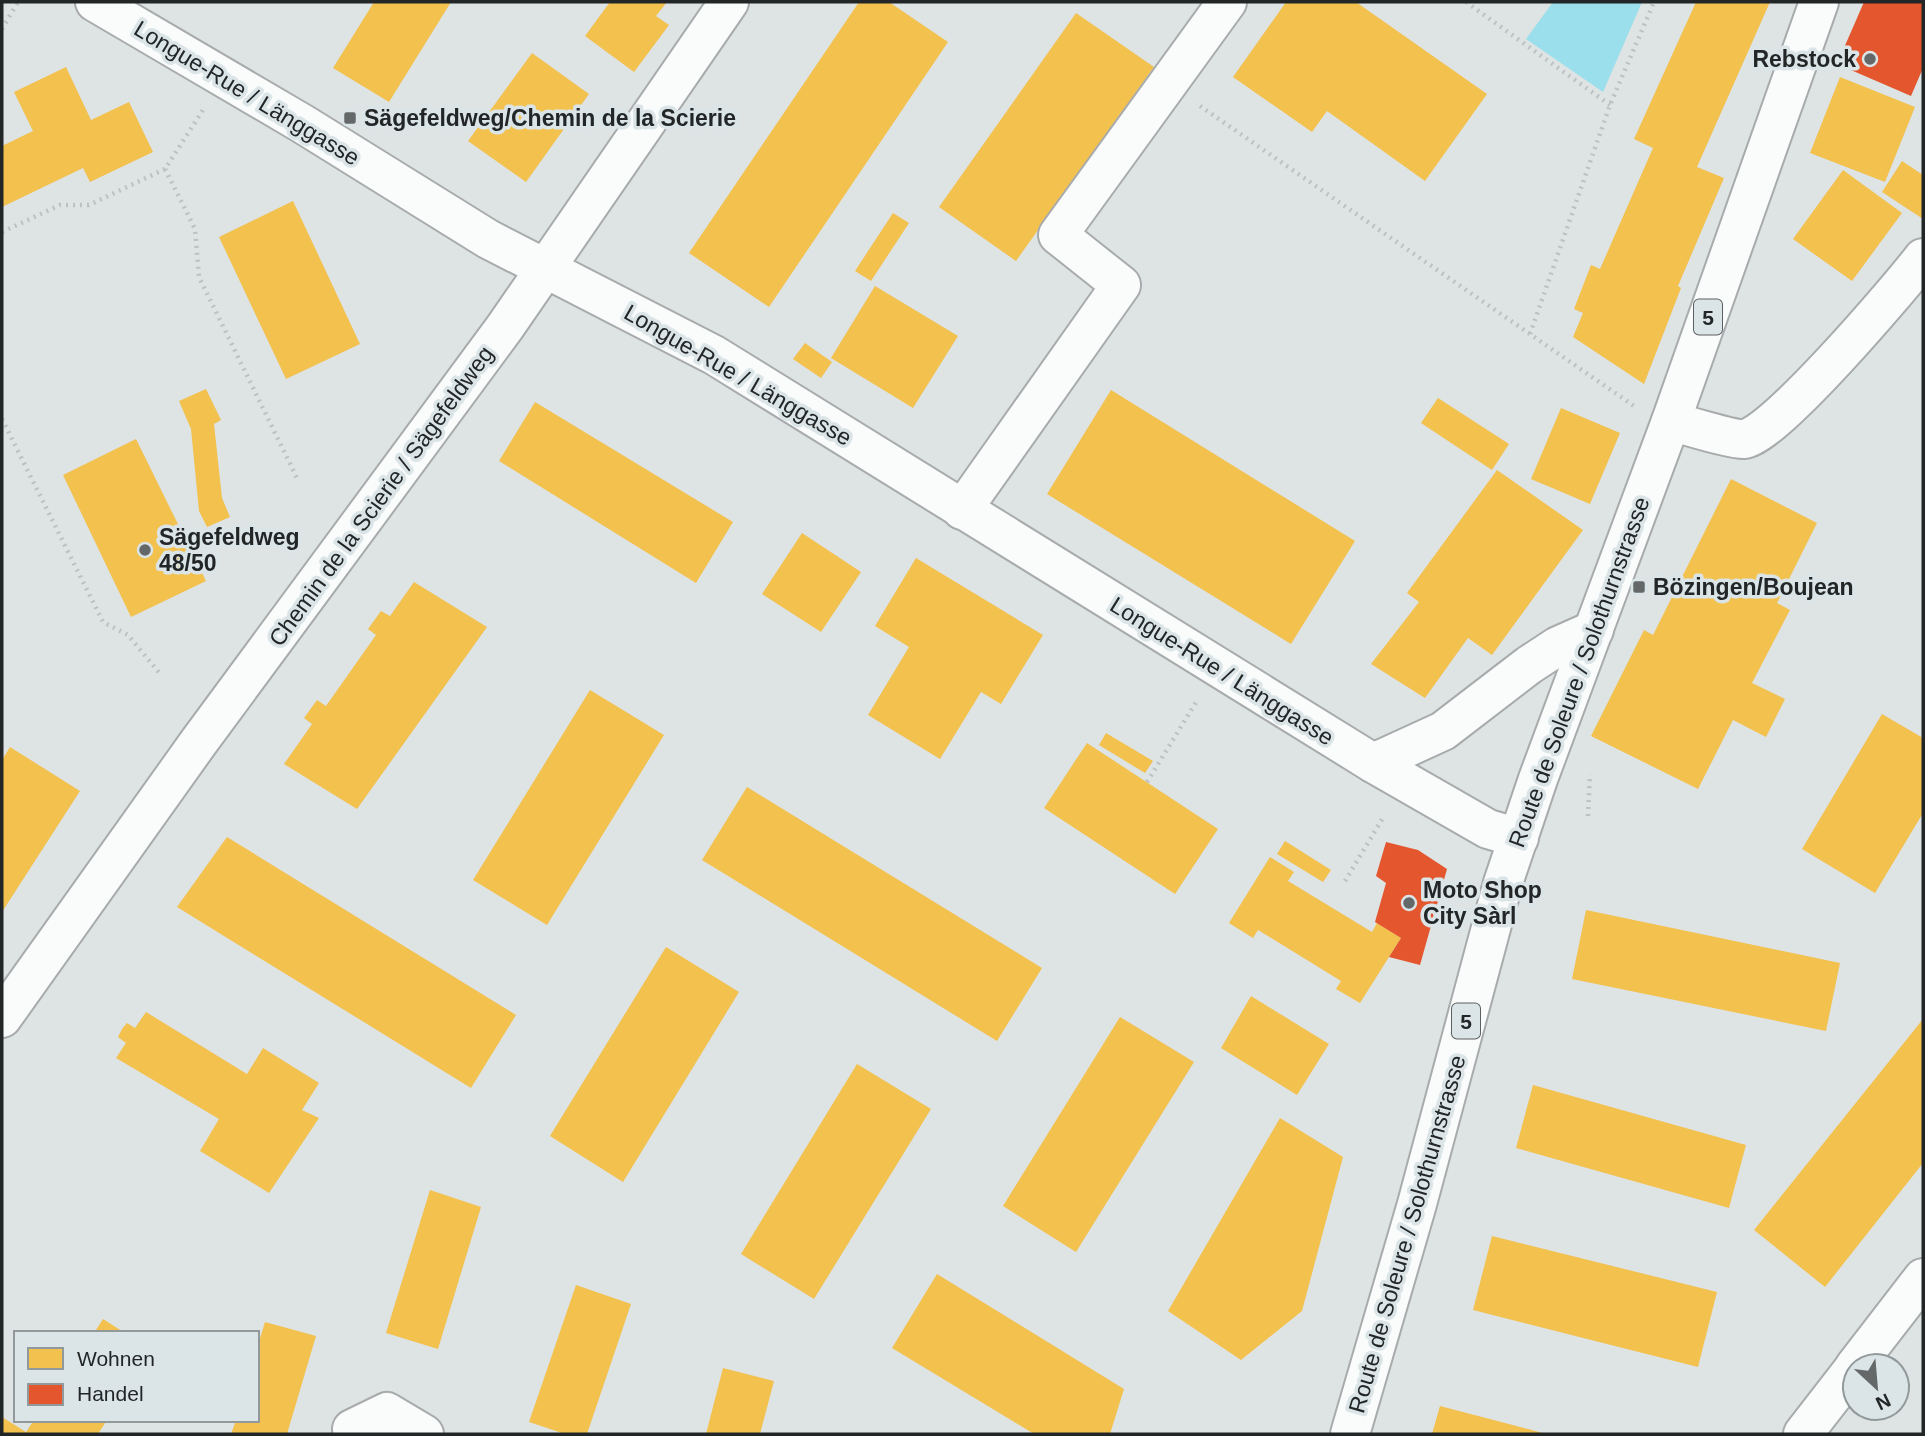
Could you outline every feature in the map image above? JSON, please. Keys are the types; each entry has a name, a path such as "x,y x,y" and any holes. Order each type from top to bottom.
{"street":[{"name":"Longue-Rue / Länggasse","path":"95,2 303,124 488,239 714,355 1373,763 1488,829 1519,838"},
{"name":"Chemin de la Scierie / Sägefeldweg","path":"2,1018 198,743 505,327 729,2"},
{"path":"962,510 1121,285 1058,236 1227,2"},
{"name":"Route de Soleure / Solothurnstrasse","path":"1350,1434 1519,838 1594,630 1657,417 1819,2"},
{"path":"1657,417 1742,440 1758,436 1797,400 1923,258"},
{"path":"1373,763 1443,731 1539,659 1594,630"},
{"path":"1866,1352 1923,1279"},
{"path":"1802,1434 1841,1384"},
{"path":"352,1429 387,1412 424,1434"}],"path":[{"path":"2,29 18,2"},
{"path":"1466,2 1610,105"},
{"path":"1530,334 1610,105 1654,2"},
{"path":"1168,83 1530,334 1657,417"},
{"path":"2,232 60,205 89,205 165,169 204,109"},
{"path":"165,169 195,229 199,276 297,478"},
{"path":"2,419 103,622 128,635 161,675"},
{"path":"1147,782 1218,669"},
{"path":"1588,816 1590,774"},
{"path":"1345,881 1388,808"}],"shaded area":[{"path":"1553,2 1642,2 1603,92 1526,39"}],"building: Wohnen":[{"path":"374,2 451,2 389,102 333,68"},
{"path":"610,2 667,2 656,16 669,25 634,72 585,36"},
{"path":"859,2 889,2 948,42 769,307 689,253"},
{"path":"1286,2 1356,2 1487,94 1425,181 1327,111 1312,132 1233,77"},
{"path":"1696,2 1770,2 1697,167 1724,178 1678,286 1681,288 1644,384 1573,337 1583,313 1574,309 1591,265 1600,269 1653,148 1634,139"},
{"path":"1076,13 1154,67 1016,261 939,207"},
{"path":"532,53 589,94 526,182 468,141"},
{"path":"66,67 91,120 129,102 153,152 90,182 83,168 2,207 2,146 33,131 14,92"},
{"path":"1840,77 1915,107 1885,182 1810,153"},
{"path":"1902,161 1923,175 1923,219 1882,192"},
{"path":"1843,170 1902,213 1852,281 1793,239"},
{"path":"293,201 360,344 286,379 219,237"},
{"path":"893,213 909,223 871,281 855,271"},
{"path":"875,286 958,336 913,408 831,358"},
{"path":"805,343 832,362 821,378 793,359"},
{"path":"206,389 221,420 214,424 222,498 230,517 207,527 199,511 191,429 179,401"},
{"path":"1111,390 1355,541 1291,644 1047,494"},
{"path":"1438,398 1509,444 1492,470 1421,423"},
{"path":"535,402 733,522 696,583 499,461"},
{"path":"1561,408 1620,433 1590,504 1531,479"},
{"name":"Sägefeldweg 48/50","path":"136,439 206,581 131,617 63,475"},
{"path":"1497,470 1583,530 1492,655 1468,638 1425,698 1371,664 1419,602 1407,593"},
{"path":"1731,479 1817,523 1777,603 1790,610 1752,683 1785,699 1766,737 1733,720 1698,789 1591,736 1644,630 1653,635"},
{"path":"802,533 861,572 821,632 762,594"},
{"path":"916,558 1043,635 1001,704 981,692 940,759 868,715 909,647 875,626"},
{"path":"414,582 487,627 357,809 284,764 312,724 304,718 317,700 326,706 376,635 368,629 381,611 390,616"},
{"path":"590,690 664,735 547,925 473,880"},
{"path":"1882,714 1923,738 1923,813 1875,893 1802,849"},
{"path":"1106,733 1153,761 1145,773 1099,745"},
{"path":"1087,743 1218,829 1175,894 1044,808"},
{"path":"10,747 80,791 2,912 2,760"},
{"path":"747,787 1042,968 997,1041 702,860"},
{"path":"227,837 516,1015 471,1088 177,907"},
{"path":"1285,841 1331,870 1323,882 1277,854"},
{"path":"1270,857 1294,872 1288,881 1372,932 1377,923 1401,938 1360,1003 1336,989 1341,981 1258,930 1253,938 1229,923"},
{"path":"1586,910 1840,963 1826,1031 1572,979"},
{"path":"666,947 739,992 623,1182 550,1136"},
{"path":"1251,996 1329,1044 1297,1095 1221,1048"},
{"path":"146,1012 247,1074 263,1048 319,1083 302,1110 319,1118 269,1193 200,1151 219,1119 116,1058 126,1043 118,1037 122,1029 127,1023 135,1028"},
{"path":"1120,1017 1194,1062 1076,1252 1003,1206"},
{"path":"1923,1019 1923,1163 1825,1287 1754,1230"},
{"path":"857,1064 931,1109 814,1299 741,1254"},
{"path":"1533,1085 1746,1145 1729,1208 1516,1148"},
{"path":"1280,1118 1343,1157 1302,1311 1241,1360 1168,1311"},
{"path":"430,1190 481,1207 438,1349 386,1333"},
{"path":"1492,1236 1717,1292 1698,1367 1473,1310"},
{"path":"937,1274 1124,1389 1110,1434 1034,1434 892,1348"},
{"path":"576,1285 631,1304 587,1434 565,1434 529,1422"},
{"path":"103,1319 122,1331 95,1331"},
{"path":"265,1322 316,1336 287,1434 231,1434 235,1422 259,1422 259,1342"},
{"path":"723,1368 774,1381 760,1434 706,1434"},
{"path":"1440,1406 1543,1433 1543,1434 1432,1434"},
{"path":"2,1417 26,1432 33,1422 106,1422 98,1434 2,1434"}],"building: Handel":[{"path":"1864,2 1923,2 1923,68 1911,96 1837,64"},
{"name":"Moto Shop City Sàrl","path":"1386,842 1418,850 1447,869 1420,965 1389,957 1401,938 1375,922 1386,883 1376,876"}],"place":[{"name":"Rebstock","path":"1870,59"},
{"name":"Sägefeldweg/Chemin de la Scierie","path":"350,118"},
{"name":"Sägefeldweg 48/50","path":"145,550"},
{"name":"Bözingen/Boujean","path":"1639,587"},
{"name":"Moto Shop City Sàrl","path":"1409,903"}]}
